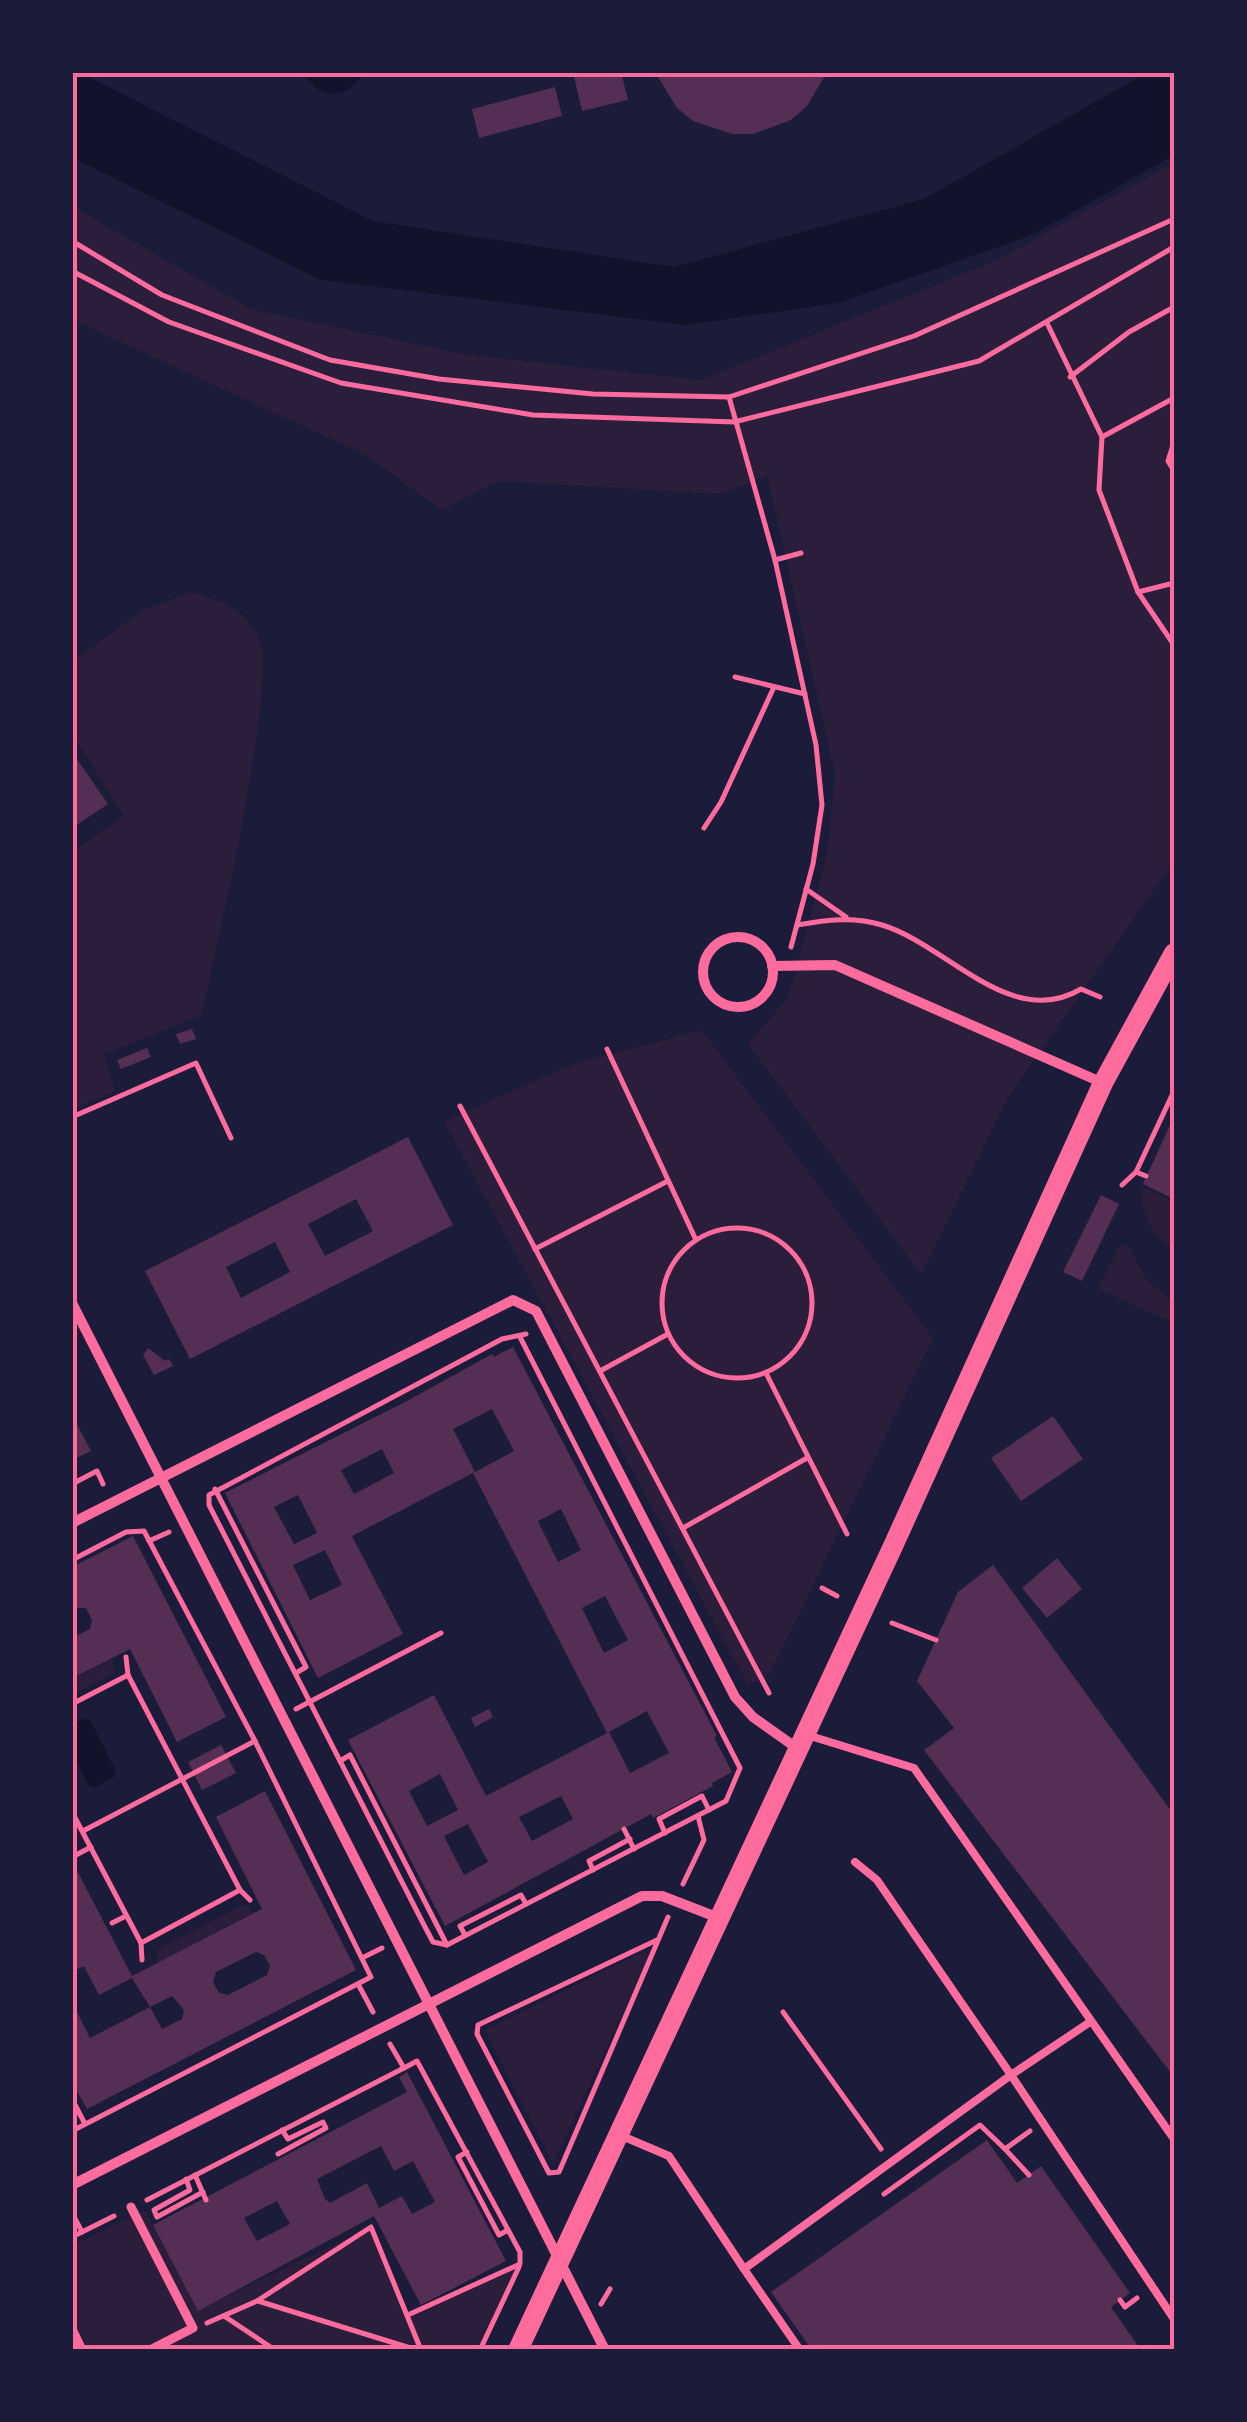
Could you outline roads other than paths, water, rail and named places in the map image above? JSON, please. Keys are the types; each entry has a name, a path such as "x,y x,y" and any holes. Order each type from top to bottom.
{"main road":[{"path":"518,2350 803,1742 1103,1084 1174,953"}],"street":[{"path":"734,937 763,948 772,966 772,978 762,998 742,1008 730,1007 710,995 702,974 715,946 734,937"},
{"path":"772,966 835,965 1103,1084"},
{"path":"72,1522 513,1300 536,1310 736,1697 753,1718 803,1742"},
{"path":"72,1303 605,2350"},
{"path":"72,2185 642,1896 654,1894 719,1918"},
{"path":"131,2208 194,2328 150,2350"},
{"path":"72,2330 82,2350"}],"lane":[{"path":"803,1742 914,1768 1174,2139"},
{"path":"855,1862 877,1880 1174,2318"},
{"path":"744,2269 1090,2022"},
{"path":"618,2134 669,2156 800,2350"}]}
